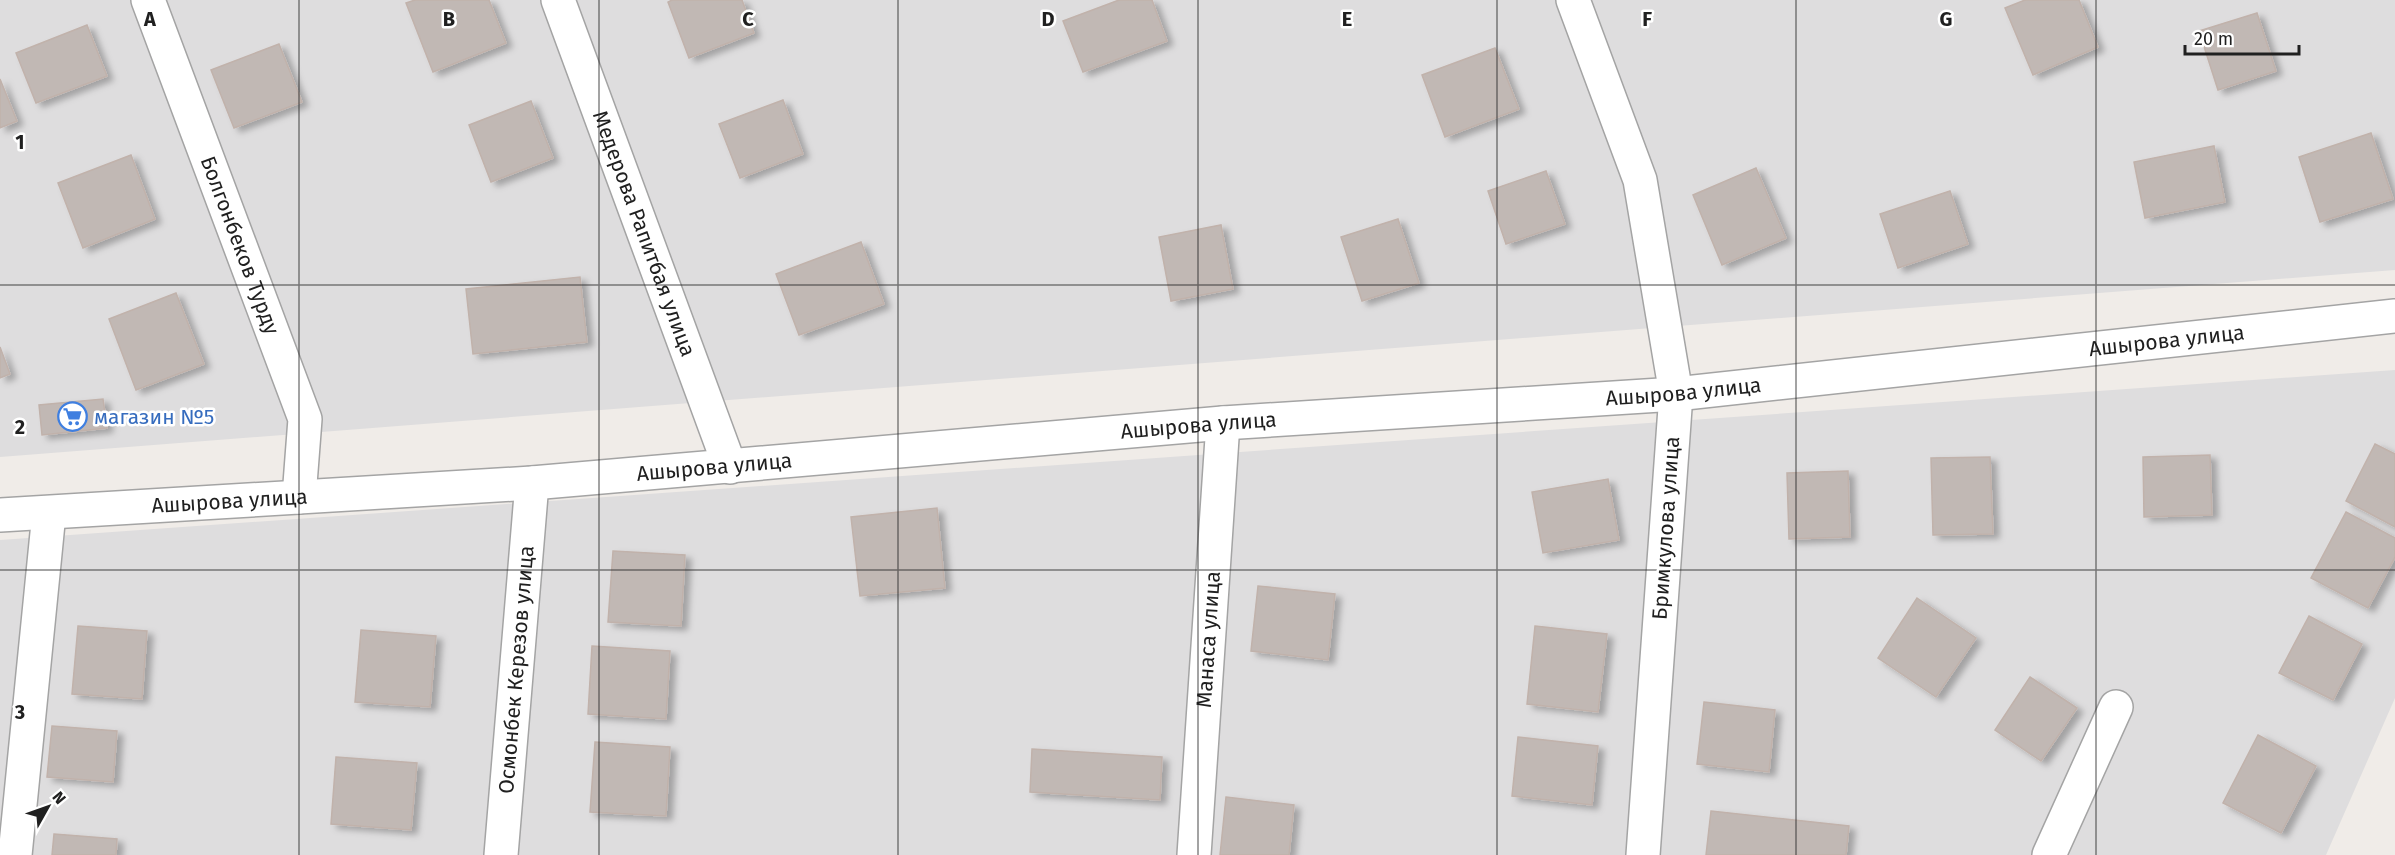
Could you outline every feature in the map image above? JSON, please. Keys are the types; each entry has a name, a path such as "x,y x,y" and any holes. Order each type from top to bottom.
{"street":[{"name":"Болгонбеков Турду","path":"148,0 305,419 299,497"},
{"name":"Медерова Рапитбая улица","path":"558,0 730,468"},
{"name":"Бримкулова улица","path":"1573,0 1640,180 1676,394 1643,855"},
{"name":"Ашырова улица","path":"0,515 532,483 730,468 1223,423 1676,394 2395,316"},
{"name":"Манаса улица","path":"1194,855 1223,423"},
{"name":"Осмонбек Керезов улица","path":"501,855 532,483"},
{"path":"15,855 49,513"},
{"path":"2049,855 2116,707"}],"shaded area":[{"path":"0,0 2395,0 2395,270 0,457"},
{"path":"2395,370 2395,698 2326,855 0,855 0,540"}],"building":[{"path":"415,0 489,0 506,43 433,72 406,3"},
{"path":"672,0 742,0 754,33 689,58 668,2"},
{"path":"1119,0 1152,0 1167,41 1083,72 1063,21"},
{"path":"2025,0 2079,0 2098,47 2033,75 2005,8"},
{"path":"2257,13 2276,71 2218,90 2199,31"},
{"path":"87,25 107,76 36,103 16,53"},
{"path":"279,44 302,102 234,128 211,70"},
{"path":"1495,48 1519,109 1445,137 1422,75"},
{"path":"0,79 17,121 0,128"},
{"path":"783,100 803,154 740,178 719,124"},
{"path":"531,101 553,158 491,182 469,125"},
{"path":"2371,133 2393,199 2320,222 2299,157"},
{"path":"2214,146 2225,202 2145,218 2134,162"},
{"path":"131,155 155,219 83,248 58,183"},
{"path":"1756,168 1786,238 1722,265 1693,195"},
{"path":"1546,171 1565,224 1506,244 1488,191"},
{"path":"1950,191 1968,244 1898,268 1880,214"},
{"path":"1398,219 1419,283 1362,301 1341,237"},
{"path":"1221,225 1233,289 1171,301 1159,237"},
{"path":"861,242 884,304 799,335 776,274"},
{"path":"580,277 587,342 473,354 466,289"},
{"path":"176,293 204,364 136,390 109,319"},
{"path":"0,347 10,374 0,378"},
{"name":"магазин №5","path":"103,399 107,428 42,435 39,405"},
{"path":"2375,444 2395,454 2395,527 2346,501"},
{"path":"2210,455 2212,515 2144,517 2143,457"},
{"path":"1990,457 1993,534 1933,535 1931,458"},
{"path":"1848,471 1850,537 1789,539 1787,473"},
{"path":"1608,479 1619,540 1543,553 1532,492"},
{"path":"937,508 945,588 860,596 851,517"},
{"path":"2346,512 2395,538 2395,557 2368,608 2311,578"},
{"path":"613,551 685,555 681,626 608,622"},
{"path":"1258,586 1335,594 1328,660 1251,651"},
{"path":"1917,598 1976,638 1936,697 1878,658"},
{"path":"2309,616 2362,644 2333,700 2279,673"},
{"path":"78,626 147,631 142,699 72,694"},
{"path":"1535,626 1607,634 1598,712 1527,704"},
{"path":"361,630 436,636 430,707 355,702"},
{"path":"592,646 670,651 666,719 588,714"},
{"path":"2030,677 2077,708 2041,761 1995,730"},
{"path":"1704,702 1775,710 1769,772 1697,764"},
{"path":"52,726 117,731 113,782 47,777"},
{"path":"2258,735 2316,766 2281,833 2223,803"},
{"path":"1518,737 1598,746 1592,805 1512,796"},
{"path":"595,742 670,747 666,816 590,812"},
{"path":"1032,749 1162,757 1160,800 1030,792"},
{"path":"336,757 417,763 411,830 331,824"},
{"path":"1226,797 1294,805 1289,855 1220,855"},
{"path":"1711,811 1849,826 1846,855 1706,855"},
{"path":"54,834 117,839 116,855 52,855"}],"place":[{"name":"магазин №5","path":"73,417"}]}
